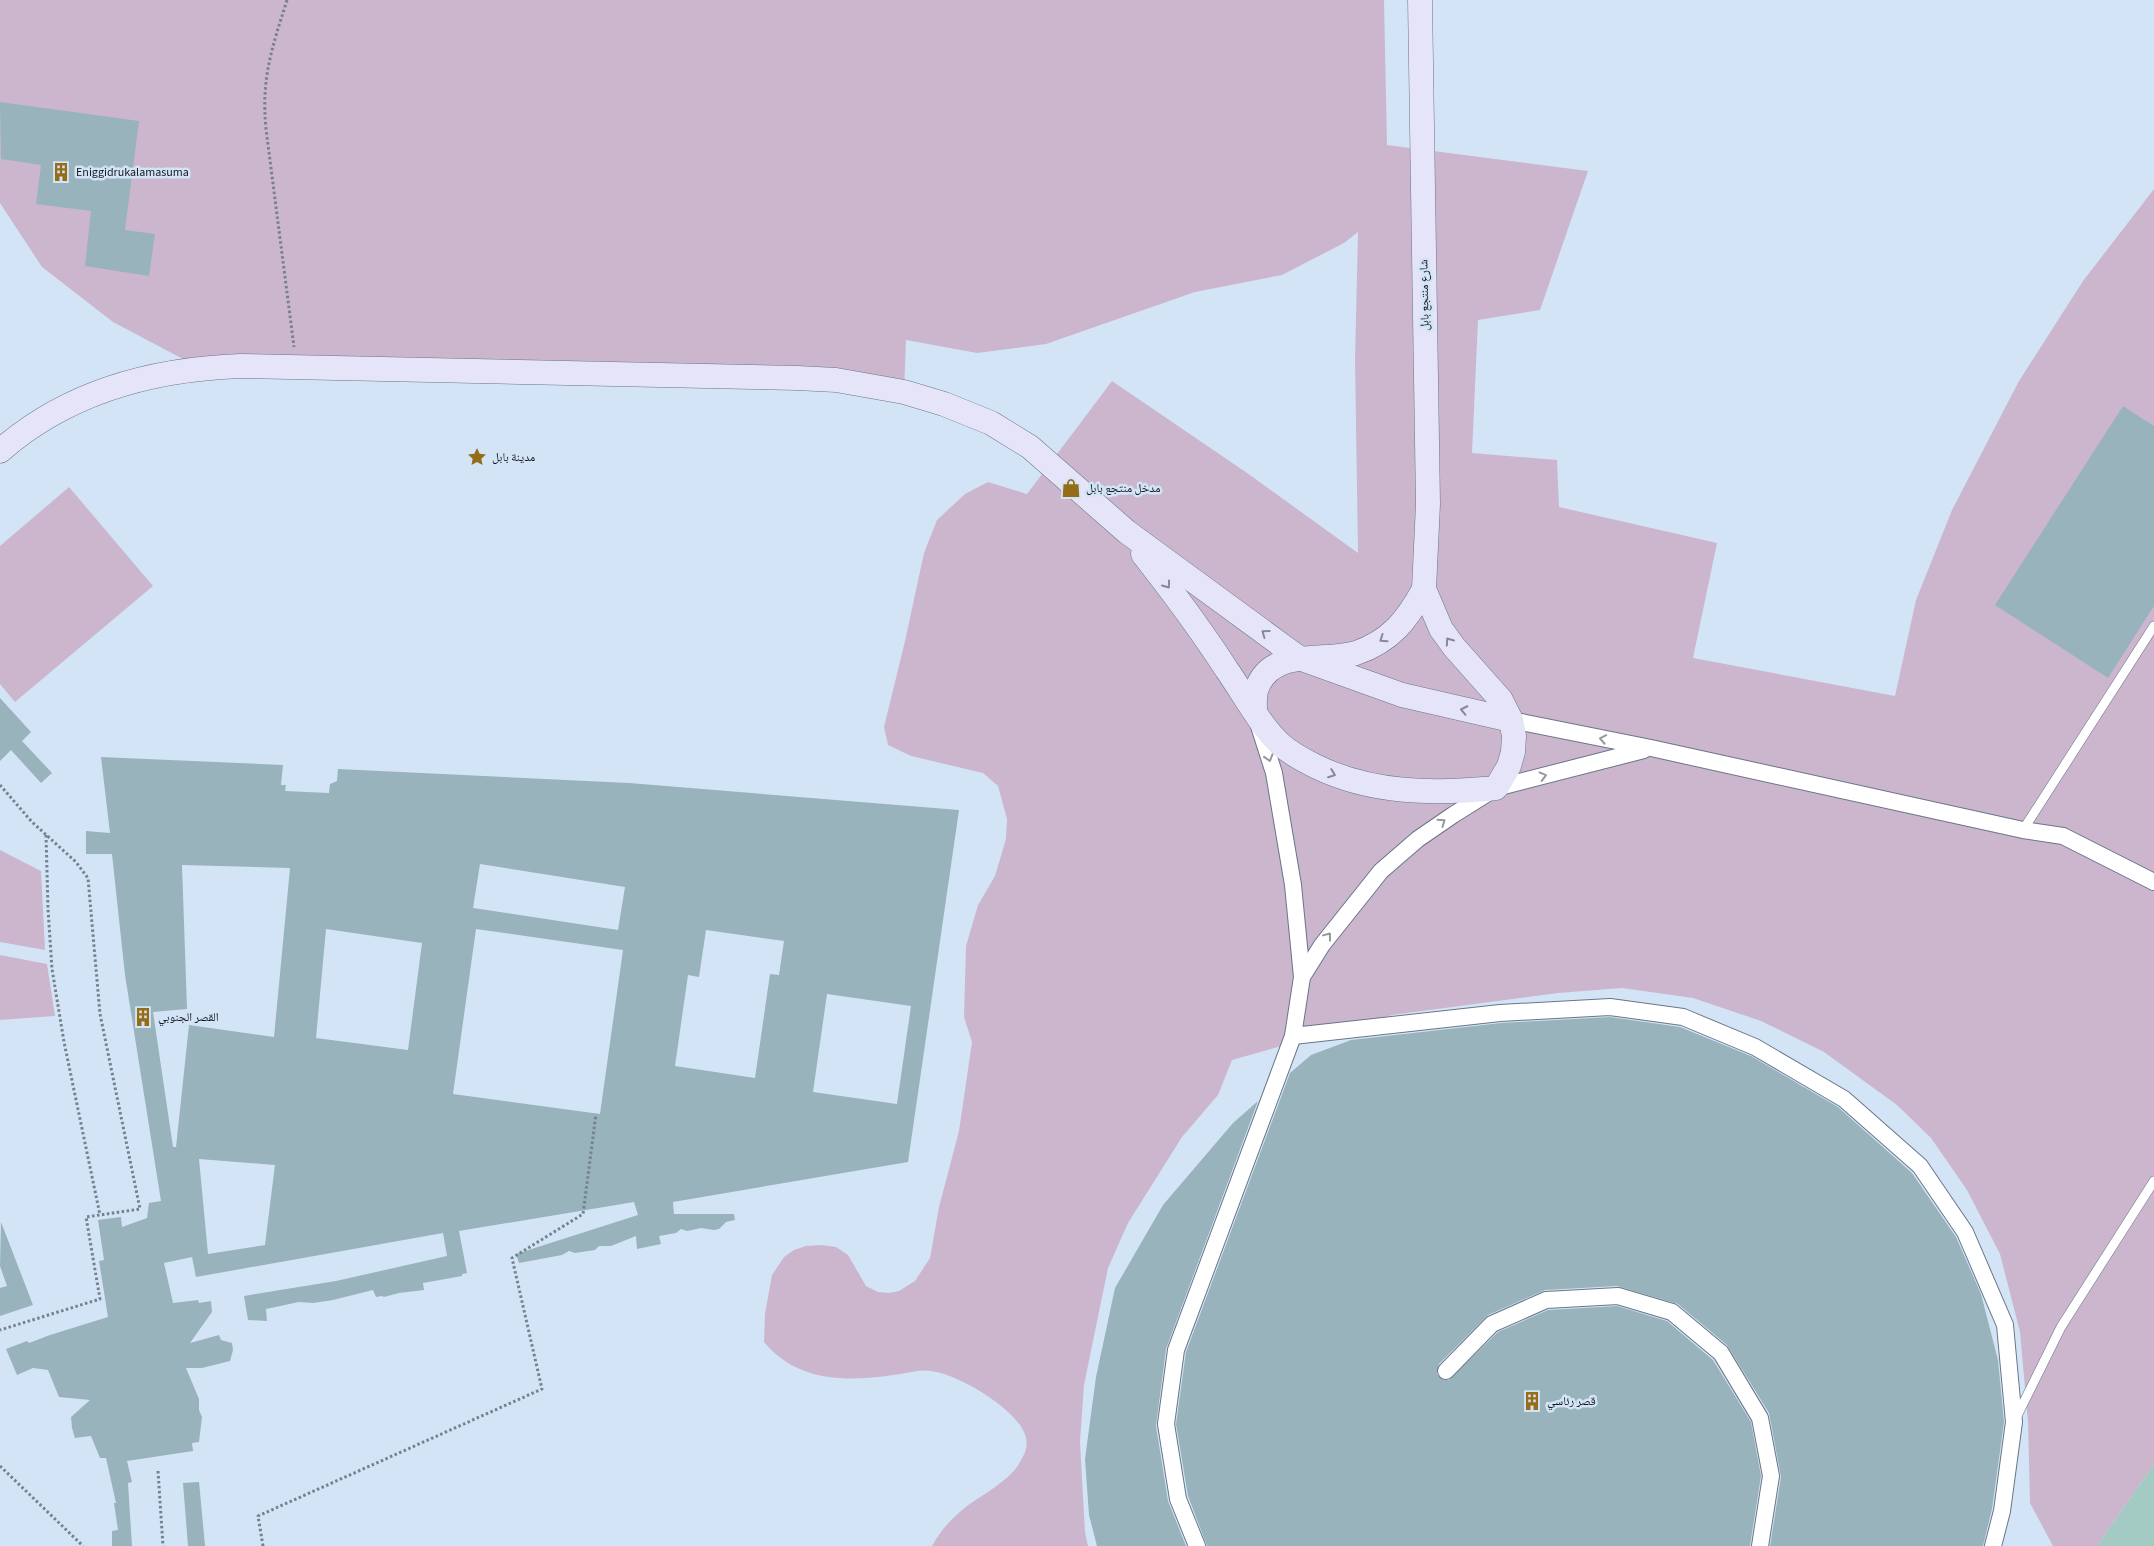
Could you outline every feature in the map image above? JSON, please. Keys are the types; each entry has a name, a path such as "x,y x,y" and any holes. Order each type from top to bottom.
{"street":[{"name":"شارع منتجع بابل","path":"1420,0 1428,504 1424,589 1441,629 1454,647 1501,700 1511,720"},
{"path":"0,451 22,433 51,415 92,395 126,382 200,368 297,367 797,378 836,380 873,386 944,404 991,423 1011,434 1030,447 1127,532 1299,658 1402,695 2023,830 2063,836 2154,882"},
{"path":"1127,532 1194,622 1255,712 1280,744 1302,760 1326,772 1360,784 1390,790 1423,792 1496,788 1616,755 1651,748"},
{"name":"شارع منتجع بابل","path":"1255,712 1256,689 1266,673 1281,662 1299,658 1329,658 1355,653 1378,644 1400,627 1412,611 1424,589"},
{"path":"1197,1546 1178,1500 1166,1424 1176,1350 1293,1036 1302,978 1284,825 1274,772 1255,712"},
{"path":"1302,978 1322,945 1381,871 1418,839 1496,788 1509,766 1513,752 1514,736 1511,720"},
{"path":"1293,1036 1500,1013 1610,1007 1683,1017 1755,1047 1844,1099 1920,1166 1964,1232 2005,1325 2014,1422 2002,1511 1992,1546"},
{"path":"1446,1371 1492,1324 1546,1300 1618,1296 1672,1312 1721,1353 1760,1418 1771,1476 1760,1546"}],"lane":[{"path":"2023,830 2154,626"},
{"path":"2014,1422 2061,1327 2154,1181"}],"path":[{"path":"286,0 267,67 264,98 266,129 297,367"},
{"path":"0,785 32,822 76,862 88,878 100,1014 140,1209 86,1217 100,1299 0,1330"},
{"path":"46,834 52,969 71,1078 100,1215"},
{"path":"263,1546 258,1516 542,1389 512,1258 583,1214 596,1114"},
{"path":"0,1466 82,1546"},
{"path":"158,1471 163,1546"}],"shaded area":[{"path":"0,0 1384,0 1387,145 1588,171 1540,310 1478,320 1472,453 1557,460 1559,507 1717,543 1693,658 1895,696 1916,600 1952,510 2019,381 2083,281 2154,189 2154,1464 2097,1546 2053,1546 2030,1503 2028,1422 2020,1332 2000,1254 1967,1190 1931,1138 1897,1105 1824,1052 1761,1021 1693,998 1622,988 1558,993 1392,1015 1232,1060 1218,1095 1182,1137 1128,1223 1108,1268 1084,1385 1080,1442 1085,1532 1088,1546 932,1546 948,1523 968,1505 1003,1481 1017,1468 1025,1453 1027,1441 1022,1427 1013,1416 986,1395 942,1373 921,1371 858,1378 823,1376 791,1365 764,1342 765,1314 772,1275 784,1257 794,1250 806,1246 822,1245 836,1247 848,1255 866,1286 878,1292 889,1293 899,1291 915,1281 930,1258 939,1207 959,1131 972,1042 964,1017 966,946 978,905 995,876 1006,839 1007,819 998,786 983,773 911,756 888,745 884,727 924,553 937,520 965,494 988,482 1027,494 1112,381 1250,475 1358,553 1355,360 1358,232 1344,243 1282,275 1195,292 1046,344 977,353 906,340 904,392 200,368 113,322 42,267 0,203"},
{"path":"69,487 153,586 15,702 0,684 0,546"},
{"path":"0,850 41,871 45,950 0,942"},
{"path":"0,955 47,964 55,1016 0,1020"},
{"path":"2154,1464 2154,1546 2097,1546"}],"building":[{"path":"0,102 139,121 125,230 155,234 149,276 85,266 91,211 36,204 41,165 1,159"},
{"path":"2123,406 2154,426 2154,606 2108,678 1995,605"},
{"path":"0,698 31,732 22,741 52,773 41,783 11,750 0,761"},
{"name":"القصر الجنوبي","path":"101,757 283,765 281,785 286,785 285,791 329,793 330,784 337,781 338,769 629,783 959,810 908,1162 673,1202 674,1214 734,1214 735,1220 726,1222 719,1229 714,1230 701,1228 687,1231 681,1229 676,1233 659,1236 661,1244 637,1249 636,1236 611,1246 599,1246 595,1250 575,1253 569,1251 562,1255 519,1263 516,1254 638,1215 634,1202 459,1231 467,1273 462,1274 462,1276 423,1283 424,1290 384,1297 376,1297 373,1290 333,1300 313,1303 299,1302 266,1309 267,1321 248,1320 244,1296 336,1281 447,1256 443,1233 196,1277 192,1257 164,1263 173,1303 198,1300 199,1303 211,1301 212,1312 190,1343 219,1335 221,1340 232,1343 233,1350 230,1361 202,1368 186,1368 199,1399 199,1410 202,1417 199,1442 192,1443 193,1451 127,1461 132,1482 128,1483 132,1546 112,1546 112,1531 118,1530 114,1503 116,1503 106,1458 100,1458 91,1436 75,1438 72,1428 71,1417 90,1400 59,1397 48,1370 33,1368 17,1375 6,1349 108,1317 99,1261 104,1260 98,1220 121,1217 122,1227 147,1218 149,1203 161,1201 125,975 112,854 86,854 86,831 110,833","holes":["480,864 625,887 618,930 473,908","182,865 290,868 274,1037 189,1025 176,1147 173,1147 153,1012 187,1009","326,929 422,943 408,1050 316,1038","476,929 623,950 600,1114 453,1094","706,930 784,941 779,975 770,974 755,1078 675,1066 688,975 699,977","827,994 911,1006 897,1104 813,1092","199,1159 275,1165 265,1245 208,1254"]},
{"path":"1610,1017 1680,1027 1751,1056 1838,1107 1912,1173 1956,1237 1981,1294 1998,1360 2004,1422 1992,1509 1983,1546 1770,1546 1781,1477 1769,1413 1727,1345 1678,1304 1617,1286 1545,1290 1488,1315 1439,1364 1437,1374 1443,1380 1449,1380 1498,1332 1548,1310 1617,1306 1667,1321 1713,1360 1751,1422 1761,1476 1750,1546 1207,1546 1188,1496 1176,1424 1186,1352 1290,1073 1311,1055 1351,1040 1501,1023"},
{"path":"1258,1101 1166,1349 1156,1426 1168,1501 1186,1546 1097,1546 1089,1515 1085,1459 1096,1377 1115,1288 1163,1205 1233,1123"},
{"path":"1,1222 33,1305 0,1316 0,1288 7,1286 0,1266"},
{"path":"199,1482 205,1546 188,1546 183,1483"}],"place":[{"name":"Eniggidrukalamasuma","path":"61,172"},
{"name":"مدينة بابل","path":"477,457"},
{"name":"مدخل منتجع بابل","path":"1071,488"},
{"name":"القصر الجنوبي","path":"143,1017"},
{"name":"قصر رئاسي","path":"1532,1401"}]}
